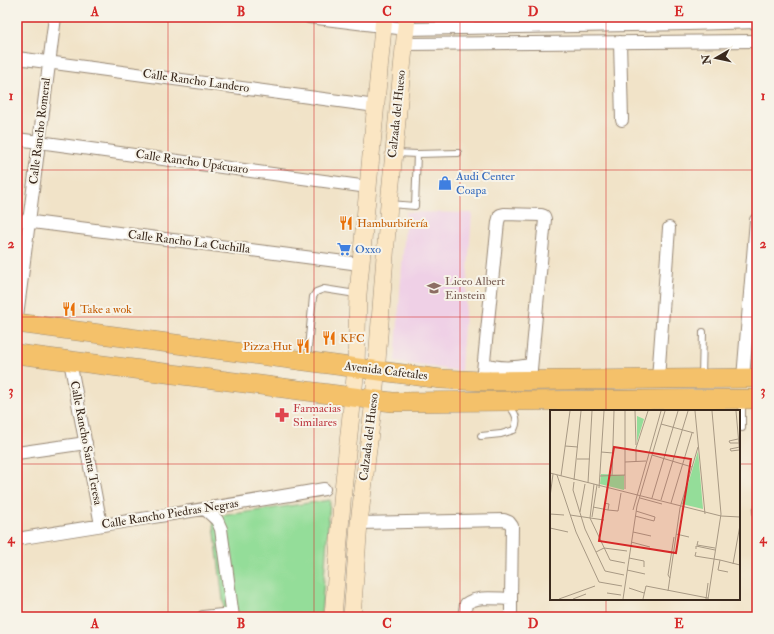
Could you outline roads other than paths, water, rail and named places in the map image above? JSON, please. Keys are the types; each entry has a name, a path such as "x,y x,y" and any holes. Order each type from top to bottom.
{"main road":[{"name":"Calzada del Hueso","path":"333,617 342,490 356,368 360,264 384,22"},
{"name":"Calzada del Hueso","path":"352,617 359,523 377,370 389,204 406,30"},
{"name":"Avenida Cafetales","path":"17,323 441,378 483,372 530,372 658,379 750,378"},
{"name":"Avenida Cafetales","path":"17,354 392,402 499,400 605,404 749,399"}],"street":[{"name":"Calle Rancho Romeral","path":"17,316 23,221 38,141 55,17"},
{"path":"309,17 384,22 406,30 464,43 757,41"},
{"path":"406,30 465,28 497,22 757,22"},
{"path":"464,43 465,28"},
{"path":"620,42 622,120"},
{"name":"Calle Rancho Landero","path":"17,58 376,106"},
{"name":"Calle Rancho Upácuaro","path":"17,138 368,187"},
{"path":"483,372 500,215 504,214 541,215 546,219 530,372"},
{"path":"750,378 756,220"},
{"name":"Calle Rancho La Cuchilla","path":"23,221 360,264"},
{"path":"658,379 669,228"},
{"name":"Calle Rancho Santa Teresa","path":"70,360 101,525"},
{"path":"17,453 86,442"},
{"name":"Calle Rancho Piedras Negras","path":"17,539 206,510 324,489"},
{"path":"203,617 232,615 221,529 217,520 206,510"},
{"path":"359,523 504,520 509,522 512,526 511,617"},
{"path":"464,617 466,604 470,600 511,599"}],"lane":[{"path":"394,153 458,153"},
{"path":"389,204 415,206 417,154"},
{"path":"306,361 313,297 316,292 324,289 358,294"},
{"path":"702,379 703,332"},
{"path":"742,428 749,399"},
{"path":"481,436 501,434 514,430 517,420 514,413 509,406 499,400"},
{"path":"757,508 757,518"}],"place":[{"name":"Audi Center Coapa","path":"445,183"},
{"name":"Hamburbifería","path":"346,223"},
{"name":"Oxxo","path":"344,249"},
{"name":"Liceo Albert Einstein","path":"434,288"},
{"name":"Take a wok","path":"69,309"},
{"name":"KFC","path":"329,338"},
{"name":"Pizza Hut","path":"303,346"},
{"name":"Farmacias Similares","path":"282,415"}]}
